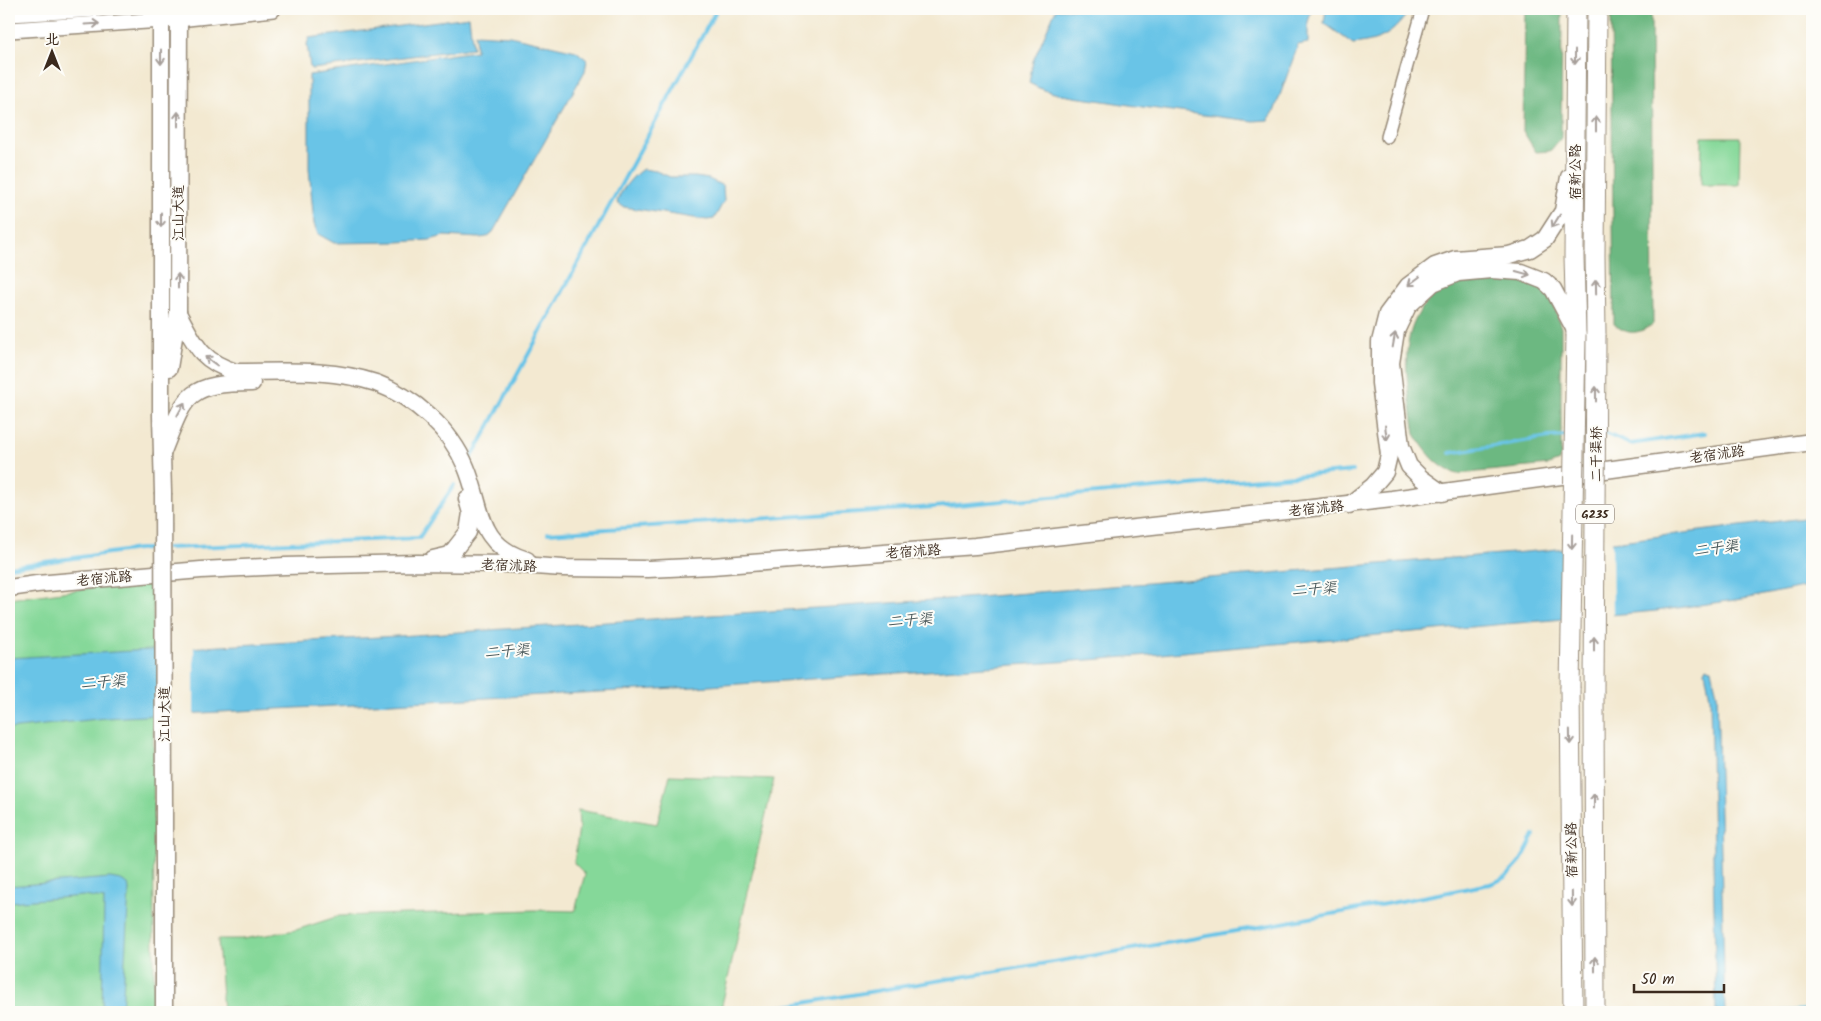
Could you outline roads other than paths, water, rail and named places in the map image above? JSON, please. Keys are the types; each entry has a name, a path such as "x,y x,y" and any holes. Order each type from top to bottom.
{"highway":[{"name":"宿新公路","path":"1576,9 1576,333"},
{"name":"宿新公路","path":"1596,335 1597,9"},
{"name":"二干渠桥","path":"1570,688 1576,333"},
{"name":"二干渠桥","path":"1594,693 1596,335"},
{"name":"宿新公路","path":"1570,688 1573,1012"},
{"name":"宿新公路","path":"1594,693 1595,1012"}],"main road":[{"name":"江山大道","path":"161,14 164,1012"},
{"name":"江山大道","path":"161,416 178,313 179,14"},
{"path":"1349,505 1373,486 1385,472 1389,456 1380,383 1380,342 1387,314 1408,286 1435,266 1455,259 1509,255 1530,249 1545,239 1563,211 1575,140"},
{"path":"1442,493 1421,478 1409,466 1401,446 1391,362 1396,331 1408,306 1433,283 1458,273 1491,270 1521,272 1544,281 1553,289 1576,333"},
{"path":"178,313 195,345 208,360 222,368 236,372 331,372 377,384 410,400 438,425 454,444 466,467 488,533 500,548 511,556 563,568"},
{"path":"162,454 178,412 186,399 200,389 217,384 335,383 380,396 405,410 426,426 446,448 458,470 470,514 476,528 486,544 506,564"},
{"name":"老宿沭路","path":"9,588 201,570 285,566 417,562 506,564 563,568 648,569 975,546 1349,505 1812,442"},
{"path":"417,562 450,555 468,532 470,514"}],"street":[{"path":"9,14 98,9"},
{"path":"9,30 161,14 273,9"},
{"path":"1387,137 1422,9"}],"water":[{"path":"1056,9 1312,9 1308,22 1308,43 1298,45 1274,112 1268,120 1253,121 1064,95 1046,91 1029,83 1033,61"},
{"path":"1326,9 1411,9 1393,30 1387,34 1380,38 1353,44 1324,23"},
{"path":"469,17 473,48 310,68 307,44 309,38"},
{"path":"475,34 510,36 576,51 587,60 585,71 493,232 487,237 479,238 444,236 430,240 334,243 318,234 314,224 309,168 309,75 476,51"},
{"path":"643,169 656,171 670,177 709,179 723,186 724,201 714,219 707,220 624,207 617,203 620,194 627,184"},
{"name":"二干渠","path":"1812,517 1812,585 1749,598 1656,611 1102,659 695,687 106,718 9,729 9,658 415,635 978,597 1549,550"},
{"path":"1707,667 1711,669 1717,693 1725,1012 1716,1012 1710,698 1705,671"},
{"path":"110,878 121,880 128,884 129,890 122,1012 102,1012 104,899 83,896 9,902 9,886"}],"waterway":[{"path":"470,459 717,9"},
{"path":"1600,433 1630,444 1705,433"},
{"path":"1450,453 1549,437 1568,436"},
{"path":"548,533 934,507 1353,471"},
{"path":"167,548 419,538 454,485"},
{"path":"9,567 138,549 160,549"},
{"path":"752,1012 1258,927 1490,884 1506,877 1517,866 1534,835"},
{"path":"1774,1012 1812,1010"}]}
